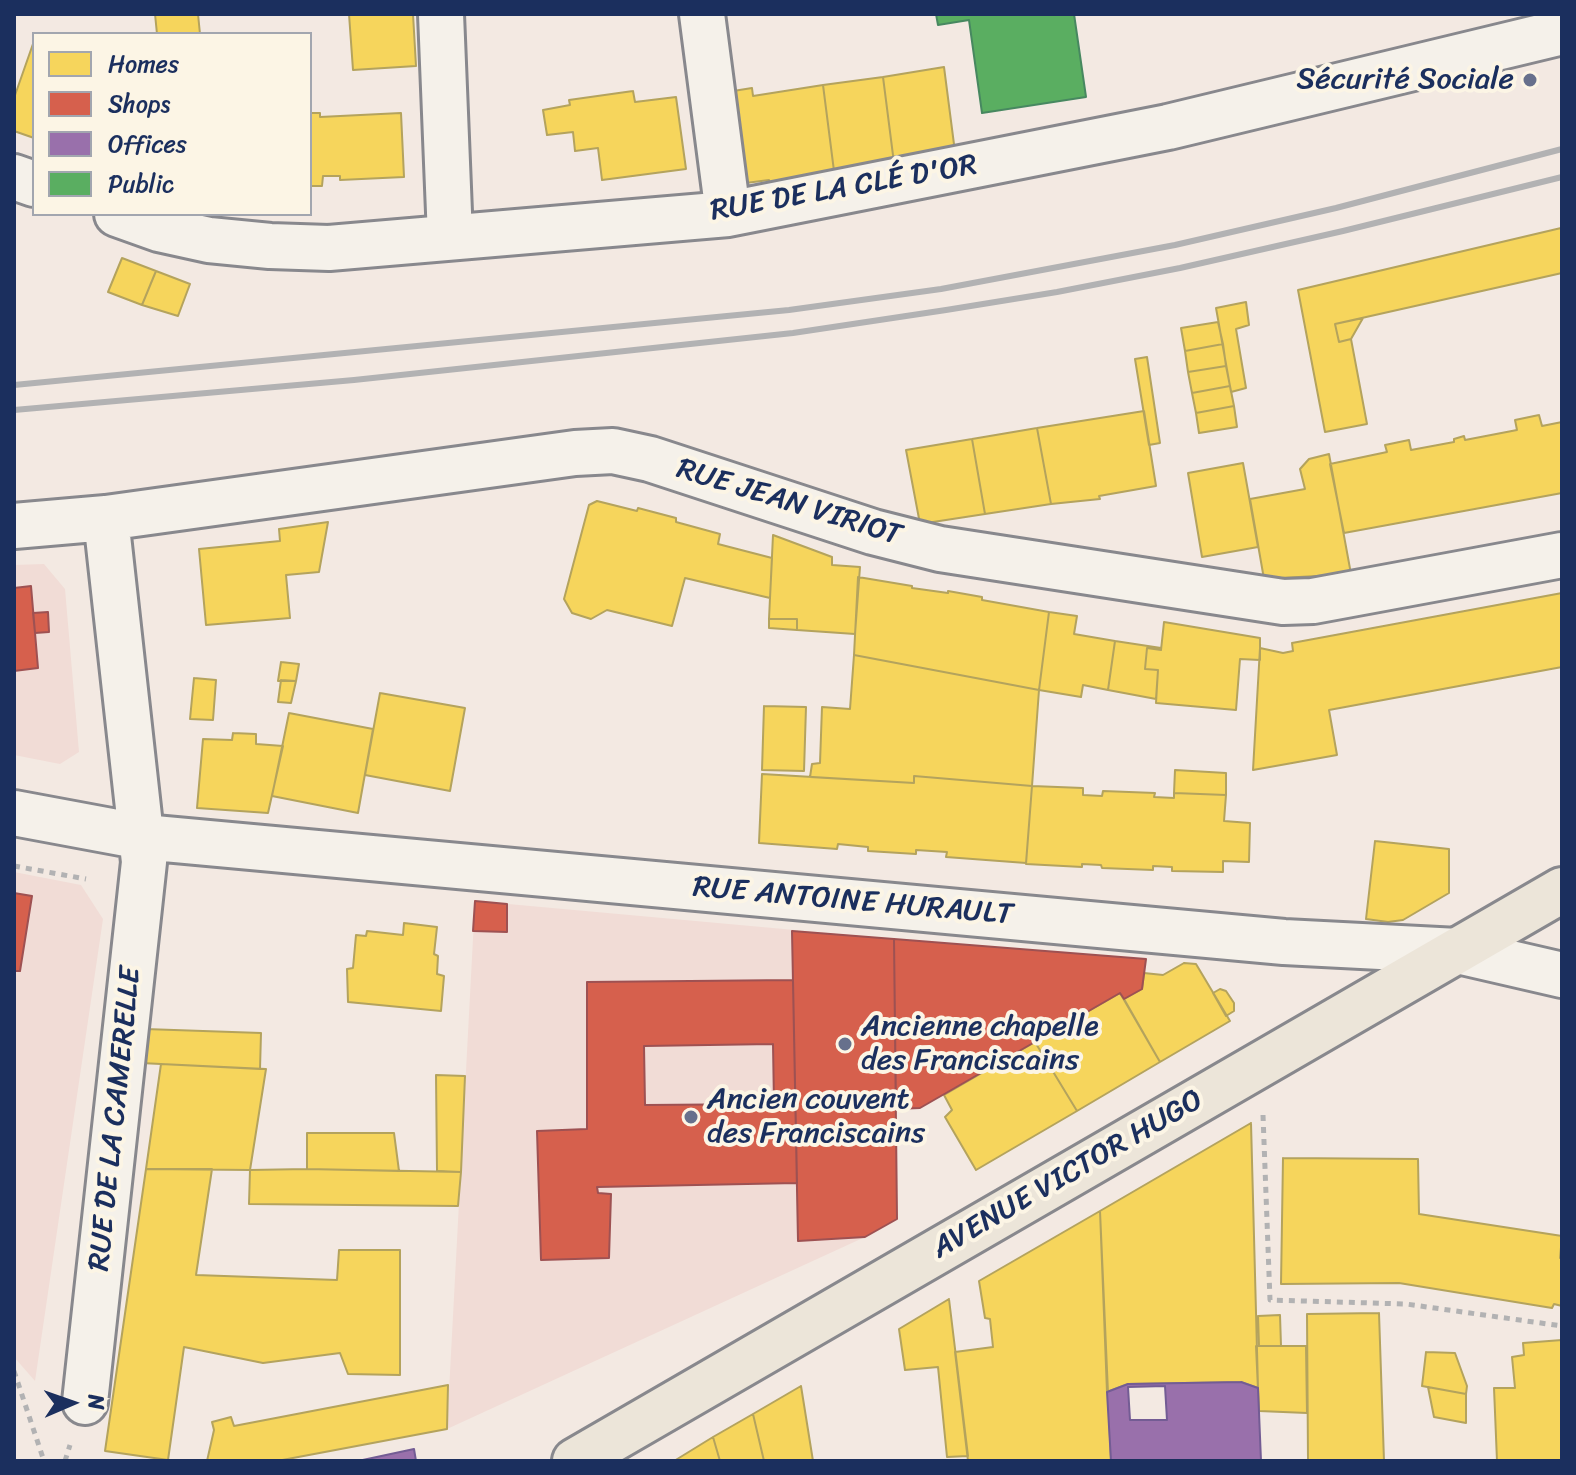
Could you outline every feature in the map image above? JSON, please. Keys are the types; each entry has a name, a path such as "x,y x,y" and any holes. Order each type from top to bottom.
{"main road":[{"name":"AVENUE VICTOR HUGO","path":"575,1461 1562,890"}],"street":[{"path":"441,14 450,237"},
{"path":"702,14 728,214"},
{"name":"RUE DE LA CLÉ D'OR","path":"123,216 159,229 209,240 329,248 728,214 1168,127 1562,32"},
{"name":"RUE JEAN VIRIOT","path":"14,526 106,518 575,453 613,451 650,459 873,532 940,549 1283,602 1313,601 1562,555"},
{"path":"106,518 143,837"},
{"name":"RUE ANTOINE HURAULT","path":"14,813 143,837 1284,942 1458,951 1562,975"},
{"name":"RUE DE LA CAMERELLE","path":"85,1402 144,862 143,837"}],"path":[{"path":"14,866 86,879"},
{"path":"1252,1069 1263,1118 1270,1300 1406,1304 1562,1326"},
{"path":"14,1371 44,1461"}],"shaded area":[{"path":"44,564 65,589 79,752 60,764 14,755 14,565"},
{"path":"14,872 81,885 103,919 35,1381 14,1357"},
{"path":"475,901 894,939 897,1219 865,1237 447,1429"}],"building: Homes":[{"path":"155,14 198,14 200,32 157,32"},
{"path":"349,14 413,14 416,66 353,70"},
{"path":"32,47 32,137 14,131 14,98"},
{"path":"944,67 955,152 894,163 883,77"},
{"path":"883,77 894,163 834,171 823,85"},
{"path":"823,85 834,171 769,183 769,180 738,184 727,92 752,88 753,96"},
{"path":"633,91 635,102 676,97 686,169 602,180 598,148 575,151 573,132 547,135 543,110 570,105 569,100"},
{"path":"312,113 320,113 320,117 401,113 404,177 340,180 340,176 323,176 322,186 312,186"},
{"path":"1561,228 1562,273 1335,324 1339,342 1351,339 1367,424 1325,432 1298,290"},
{"path":"122,258 156,271 142,305 108,292"},
{"path":"156,271 190,284 178,316 142,305"},
{"path":"1246,302 1249,325 1236,329 1246,388 1231,392 1216,308"},
{"path":"1363,318 1351,339 1339,342 1335,324"},
{"path":"1218,322 1223,344 1185,351 1181,328"},
{"path":"1223,344 1226,366 1188,372 1185,351"},
{"path":"1147,357 1160,443 1149,445 1135,359"},
{"path":"1226,366 1230,386 1192,393 1188,372"},
{"path":"1230,386 1234,406 1196,413 1192,393"},
{"path":"1234,406 1237,427 1199,433 1196,413"},
{"path":"1144,411 1156,486 1099,496 1100,499 1051,504 1037,428"},
{"path":"1539,415 1542,426 1562,422 1562,493 1344,533 1330,464 1387,452 1385,445 1409,440 1411,450 1454,442 1454,439 1464,436 1465,440 1517,430 1515,420"},
{"path":"1037,428 1051,504 985,514 972,439"},
{"path":"972,439 985,514 920,524 906,450"},
{"path":"1329,454 1351,574 1264,579 1250,499 1305,489 1300,469 1309,459"},
{"path":"1243,463 1258,547 1202,557 1188,473"},
{"path":"597,501 676,518 676,522 720,534 718,544 772,558 770,598 685,578 672,626 607,610 591,619 572,613 564,599 589,505"},
{"path":"328,522 319,572 286,575 290,618 206,625 199,549 280,541 279,529"},
{"path":"773,535 832,557 832,565 860,567 855,634 797,630 797,619 769,619"},
{"path":"858,577 982,597 982,600 1049,612 1039,690 854,655"},
{"path":"1562,593 1562,667 1329,710 1337,755 1253,770 1260,648 1283,653 1293,651 1292,643"},
{"path":"1049,612 1077,616 1074,634 1115,641 1108,690 1083,685 1081,697 1039,690"},
{"path":"769,619 797,619 797,630 769,628"},
{"path":"1164,622 1260,638 1260,660 1240,659 1236,710 1156,703 1158,670 1145,669 1147,648 1161,650"},
{"path":"1115,641 1161,648 1147,648 1145,669 1158,670 1156,699 1108,690"},
{"path":"854,655 1039,690 1032,786 914,776 914,783 810,777 812,764 820,763 822,707 850,709"},
{"path":"281,662 299,664 296,681 278,681"},
{"path":"194,678 216,680 213,720 190,719"},
{"path":"281,680 296,681 291,703 278,702"},
{"path":"380,693 465,708 450,791 365,775"},
{"path":"764,706 806,707 804,771 762,770"},
{"path":"289,713 373,729 358,813 272,796"},
{"path":"233,733 256,734 256,744 283,746 268,813 197,808 203,739 232,740"},
{"path":"1175,770 1226,773 1226,795 1174,793"},
{"path":"762,774 914,783 914,776 1032,786 1026,863 946,857 947,852 916,850 916,854 868,851 868,847 838,844 837,849 759,843"},
{"path":"1032,786 1083,788 1083,795 1102,796 1103,791 1155,793 1154,797 1174,798 1174,793 1226,795 1224,821 1250,823 1249,862 1223,861 1223,872 1172,871 1172,867 1153,866 1153,870 1082,864 1082,867 1026,864"},
{"path":"1375,841 1449,849 1449,893 1403,920 1388,922 1366,919"},
{"path":"404,923 437,927 434,954 438,956 437,974 444,976 441,1011 348,1002 347,969 353,968 356,935 366,936 367,931 403,935"},
{"path":"1184,963 1196,964 1230,1021 1160,1062 1124,999 1142,989 1144,973 1163,975"},
{"path":"1220,989 1226,991 1234,1003 1234,1011 1226,1016 1213,993"},
{"path":"1120,993 1160,1062 1077,1111 1035,1042"},
{"path":"145,1029 261,1033 260,1069 141,1063"},
{"path":"1035,1042 1077,1111 976,1170 945,1117 952,1110 944,1095"},
{"path":"161,1064 266,1069 250,1170 146,1169"},
{"path":"436,1075 465,1076 461,1172 437,1171"},
{"path":"1251,1123 1258,1388 1241,1382 1128,1384 1107,1392 1100,1211"},
{"path":"307,1133 394,1133 399,1171 307,1169"},
{"path":"1283,1158 1418,1159 1419,1214 1562,1236 1562,1306 1554,1304 1552,1308 1399,1283 1281,1284"},
{"path":"146,1169 212,1169 196,1275 337,1280 339,1250 400,1250 400,1375 348,1374 340,1353 263,1363 184,1347 168,1460 105,1451"},
{"path":"250,1170 461,1172 458,1206 249,1204"},
{"path":"1100,1211 1111,1461 968,1461 955,1352 993,1347 990,1319 985,1318 979,1281"},
{"path":"949,1299 968,1456 947,1457 938,1367 905,1370 899,1329"},
{"path":"1379,1313 1384,1461 1308,1461 1307,1314"},
{"path":"1280,1315 1281,1346 1259,1346 1258,1316"},
{"path":"1562,1340 1562,1461 1497,1461 1494,1388 1515,1388 1512,1357 1524,1355 1523,1343"},
{"path":"1256,1346 1306,1346 1307,1413 1259,1411"},
{"path":"1426,1352 1455,1353 1467,1386 1466,1394 1422,1386"},
{"path":"448,1385 447,1429 277,1461 207,1461 214,1430 212,1422 231,1417 234,1426"},
{"path":"801,1386 813,1461 764,1461 753,1414"},
{"path":"1428,1387 1466,1394 1466,1423 1434,1417"},
{"path":"753,1414 764,1461 720,1461 713,1437"},
{"path":"713,1437 720,1461 674,1461"}],"building: Shops":[{"path":"31,586 38,668 14,671 14,588"},
{"path":"48,612 49,632 35,633 33,613"},
{"path":"14,893 32,896 20,971 14,971"},
{"path":"475,901 507,904 507,932 473,931"},
{"name":"Ancienne chapelle des Franciscains","path":"792,931 894,939 897,1219 865,1237 798,1241"},
{"path":"894,939 1146,959 1142,989 1124,999 1120,993 920,1108 896,1109"},
{"name":"Ancien couvent des Franciscains","path":"793,980 797,1183 597,1187 598,1193 611,1194 609,1258 541,1260 537,1131 587,1129 587,982","holes":["773,1044 774,1104 645,1105 644,1046"]}],"building: Offices":[{"path":"1241,1382 1258,1388 1261,1461 1111,1461 1107,1392 1128,1384","holes":["1165,1386 1167,1420 1130,1420 1128,1387"]},
{"path":"414,1449 416,1461 358,1461"}],"building: Public":[{"path":"936,14 1074,14 1086,97 982,113 969,20 938,25"}],"railway":[{"path":"14,385 789,310 941,289 1175,245 1336,208 1562,149"},
{"path":"14,410 354,380 793,333 946,310 1180,268 1562,177"}],"place":[{"name":"Sécurité Sociale","path":"1530,80"},
{"name":"Ancienne chapelle des Franciscains","path":"845,1044"},
{"name":"Ancien couvent des Franciscains","path":"691,1117"}]}
